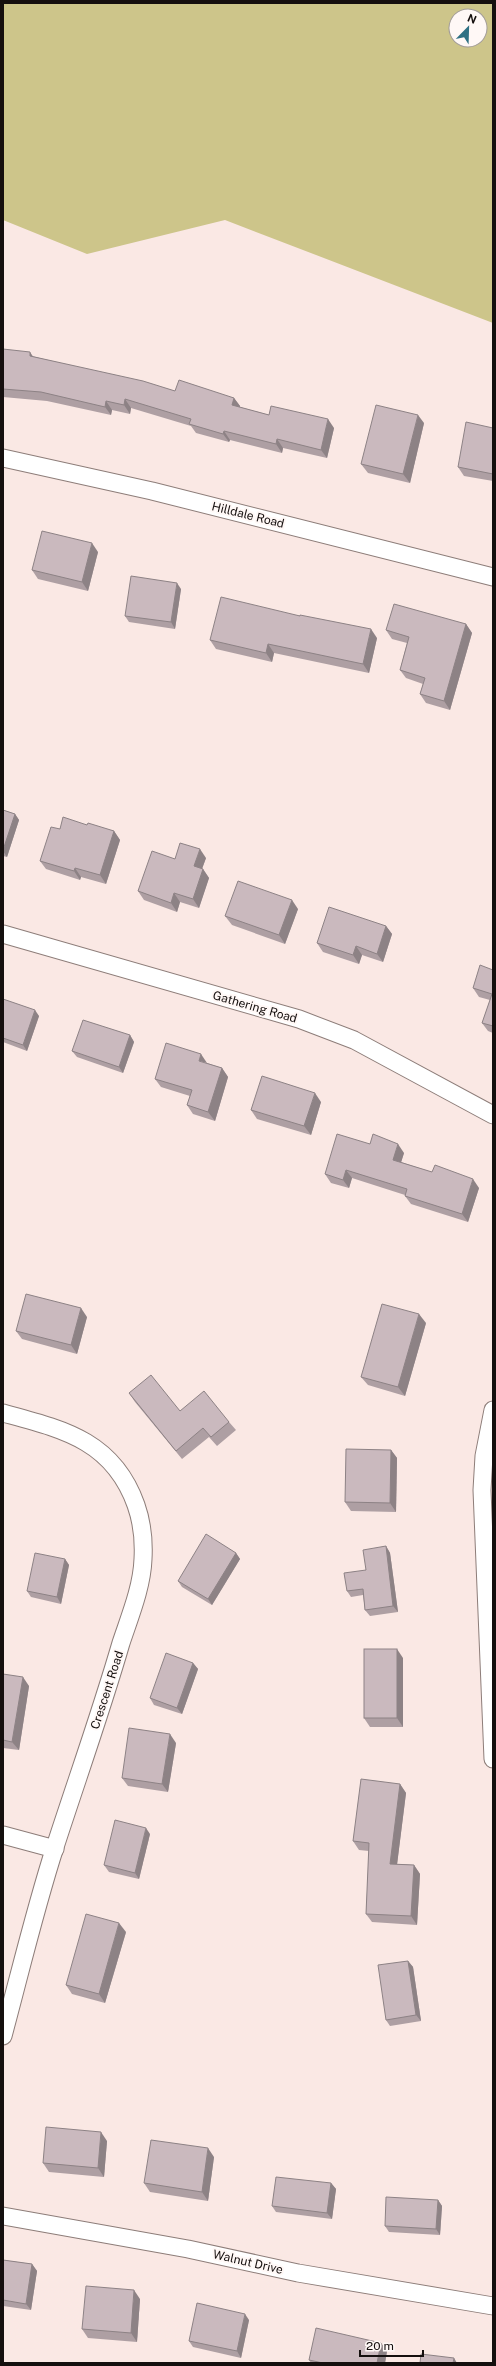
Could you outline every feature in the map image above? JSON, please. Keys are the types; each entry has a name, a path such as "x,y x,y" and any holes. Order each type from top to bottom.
{"street":[{"name":"Hilldale Road","path":"3,458 152,491 493,577"},
{"name":"Gathering Road","path":"3,934 299,1019 354,1040 493,1115"},
{"path":"493,1410 484,1456 482,1490 493,1759"},
{"name":"Crescent Road","path":"3,1413 68,1431 81,1438 104,1455 122,1478 135,1503 143,1538 143,1560 139,1584 108,1690 55,1849 3,2036"},
{"path":"3,1835 55,1849"},
{"name":"Walnut Drive","path":"3,2216 188,2249 298,2273 493,2306"}],"shaded area":[{"path":"3,3 493,3 493,323 225,220 87,254 3,220"}],"building":[{"path":"3,349 30,352 30,356 143,381 175,391 179,380 234,398 232,405 269,415 271,406 328,419 321,450 277,439 276,444 224,431 223,434 189,424 191,419 125,399 124,405 106,401 105,407 41,392 3,389"},
{"path":"376,405 418,415 403,474 361,464"},
{"path":"466,422 493,428 493,474 458,467"},
{"path":"42,531 92,543 82,582 32,570"},
{"path":"131,576 177,583 171,622 125,616"},
{"path":"221,597 300,616 371,629 363,664 268,644 266,653 210,640"},
{"path":"394,604 466,624 444,701 420,694 425,678 400,670 409,637 386,630"},
{"path":"3,810 15,814 3,850"},
{"path":"63,817 87,825 88,823 114,831 100,875 75,868 74,871 40,861 51,827 60,829"},
{"path":"180,843 200,849 194,866 203,869 193,899 174,893 171,903 138,891 152,851 175,859"},
{"path":"238,881 292,900 279,935 225,916"},
{"path":"329,907 386,926 377,954 356,946 353,955 317,943"},
{"path":"480,965 493,970 493,1026 482,1023 492,994 473,988"},
{"path":"3,999 35,1010 23,1045 3,1038"},
{"path":"83,1020 130,1035 119,1067 72,1051"},
{"path":"166,1043 201,1054 199,1061 222,1068 208,1112 187,1105 192,1090 155,1079"},
{"path":"262,1076 315,1093 304,1126 251,1110"},
{"path":"337,1134 370,1144 373,1134 398,1144 393,1160 432,1172 435,1165 473,1179 462,1214 405,1196 407,1189 346,1170 343,1180 325,1174"},
{"path":"26,1294 81,1308 71,1345 16,1331"},
{"path":"382,1304 419,1314 398,1387 361,1377"},
{"path":"151,1375 180,1411 204,1391 229,1422 211,1437 203,1428 176,1451 129,1393"},
{"path":"346,1449 391,1450 390,1503 345,1502"},
{"path":"206,1534 236,1553 208,1599 178,1581"},
{"path":"386,1546 393,1606 365,1610 363,1589 347,1591 344,1573 366,1570 363,1550"},
{"path":"35,1553 65,1559 57,1597 27,1591"},
{"path":"364,1649 397,1649 397,1718 364,1718"},
{"path":"166,1653 193,1663 177,1708 150,1698"},
{"path":"3,1674 23,1677 12,1742 3,1740"},
{"path":"129,1728 170,1734 162,1784 122,1778"},
{"path":"361,1779 400,1784 390,1864 414,1865 411,1916 366,1914 369,1843 353,1841"},
{"path":"115,1820 146,1828 135,1873 104,1865"},
{"path":"86,1914 119,1923 99,1994 66,1985"},
{"path":"408,1961 416,2015 386,2020 378,1965"},
{"path":"46,2127 101,2132 98,2168 43,2163"},
{"path":"151,2140 208,2148 202,2192 144,2183"},
{"path":"276,2177 331,2183 327,2213 272,2206"},
{"path":"386,2197 438,2200 436,2229 385,2226"},
{"path":"3,2260 32,2264 26,2304 3,2300"},
{"path":"86,2286 134,2290 131,2333 82,2329"},
{"path":"197,2303 245,2314 237,2351 189,2341"},
{"path":"316,2328 381,2343 377,2363 323,2363 309,2360"},
{"path":"421,2354 454,2358 453,2363 420,2363"}]}
